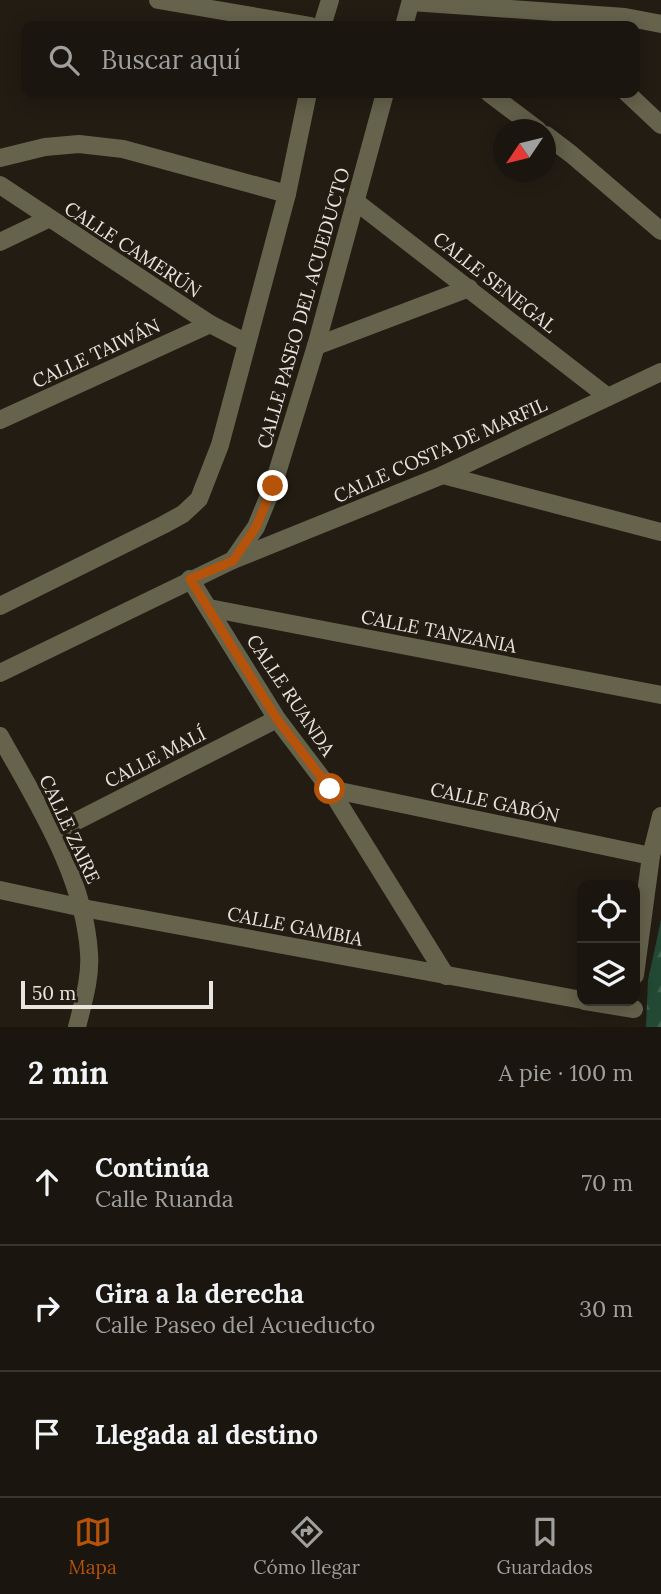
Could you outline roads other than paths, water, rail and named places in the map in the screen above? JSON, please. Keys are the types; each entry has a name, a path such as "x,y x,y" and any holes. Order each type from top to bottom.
{"street":[{"path":"158,0 282,21"},
{"path":"324,21 330,0"},
{"path":"405,21 411,1 625,17 661,24"},
{"path":"540,10 551,21"},
{"path":"0,606 152,531 183,514 199,499 220,445 287,194 307,98"},
{"name":"CALLE PASEO DEL ACUEDUCTO","path":"233,561 256,527 273,486 317,346 384,98"},
{"path":"496,98 523,119"},
{"path":"632,98 661,125"},
{"path":"0,158 79,144 123,149 287,194"},
{"path":"556,144 661,232"},
{"name":"CALLE CAMERÚN","path":"0,186 210,324 247,343"},
{"name":"CALLE SENEGAL","path":"355,201 608,397"},
{"path":"0,242 48,219"},
{"path":"317,346 469,288"},
{"name":"CALLE TAIWÁN","path":"0,421 210,324"},
{"name":"CALLE COSTA DE MARFIL","path":"233,561 443,475 661,372"},
{"path":"443,475 661,532"},
{"path":"0,673 190,579 233,561"},
{"name":"CALLE RUANDA","path":"190,579 277,719 330,789 446,976"},
{"name":"CALLE TANZANIA","path":"209,608 661,695"},
{"name":"CALLE MALÍ","path":"53,833 277,719"},
{"name":"CALLE ZAIRE","path":"0,736 53,833 83,908 90,955 86,995 78,1027"},
{"name":"CALLE GABÓN","path":"330,789 651,856"},
{"path":"639,943 651,856 661,816"},
{"name":"CALLE GAMBIA","path":"0,890 83,908 577,1000"},
{"name":"CALLE GAMBIA","path":"606,1006 634,1012"}]}
